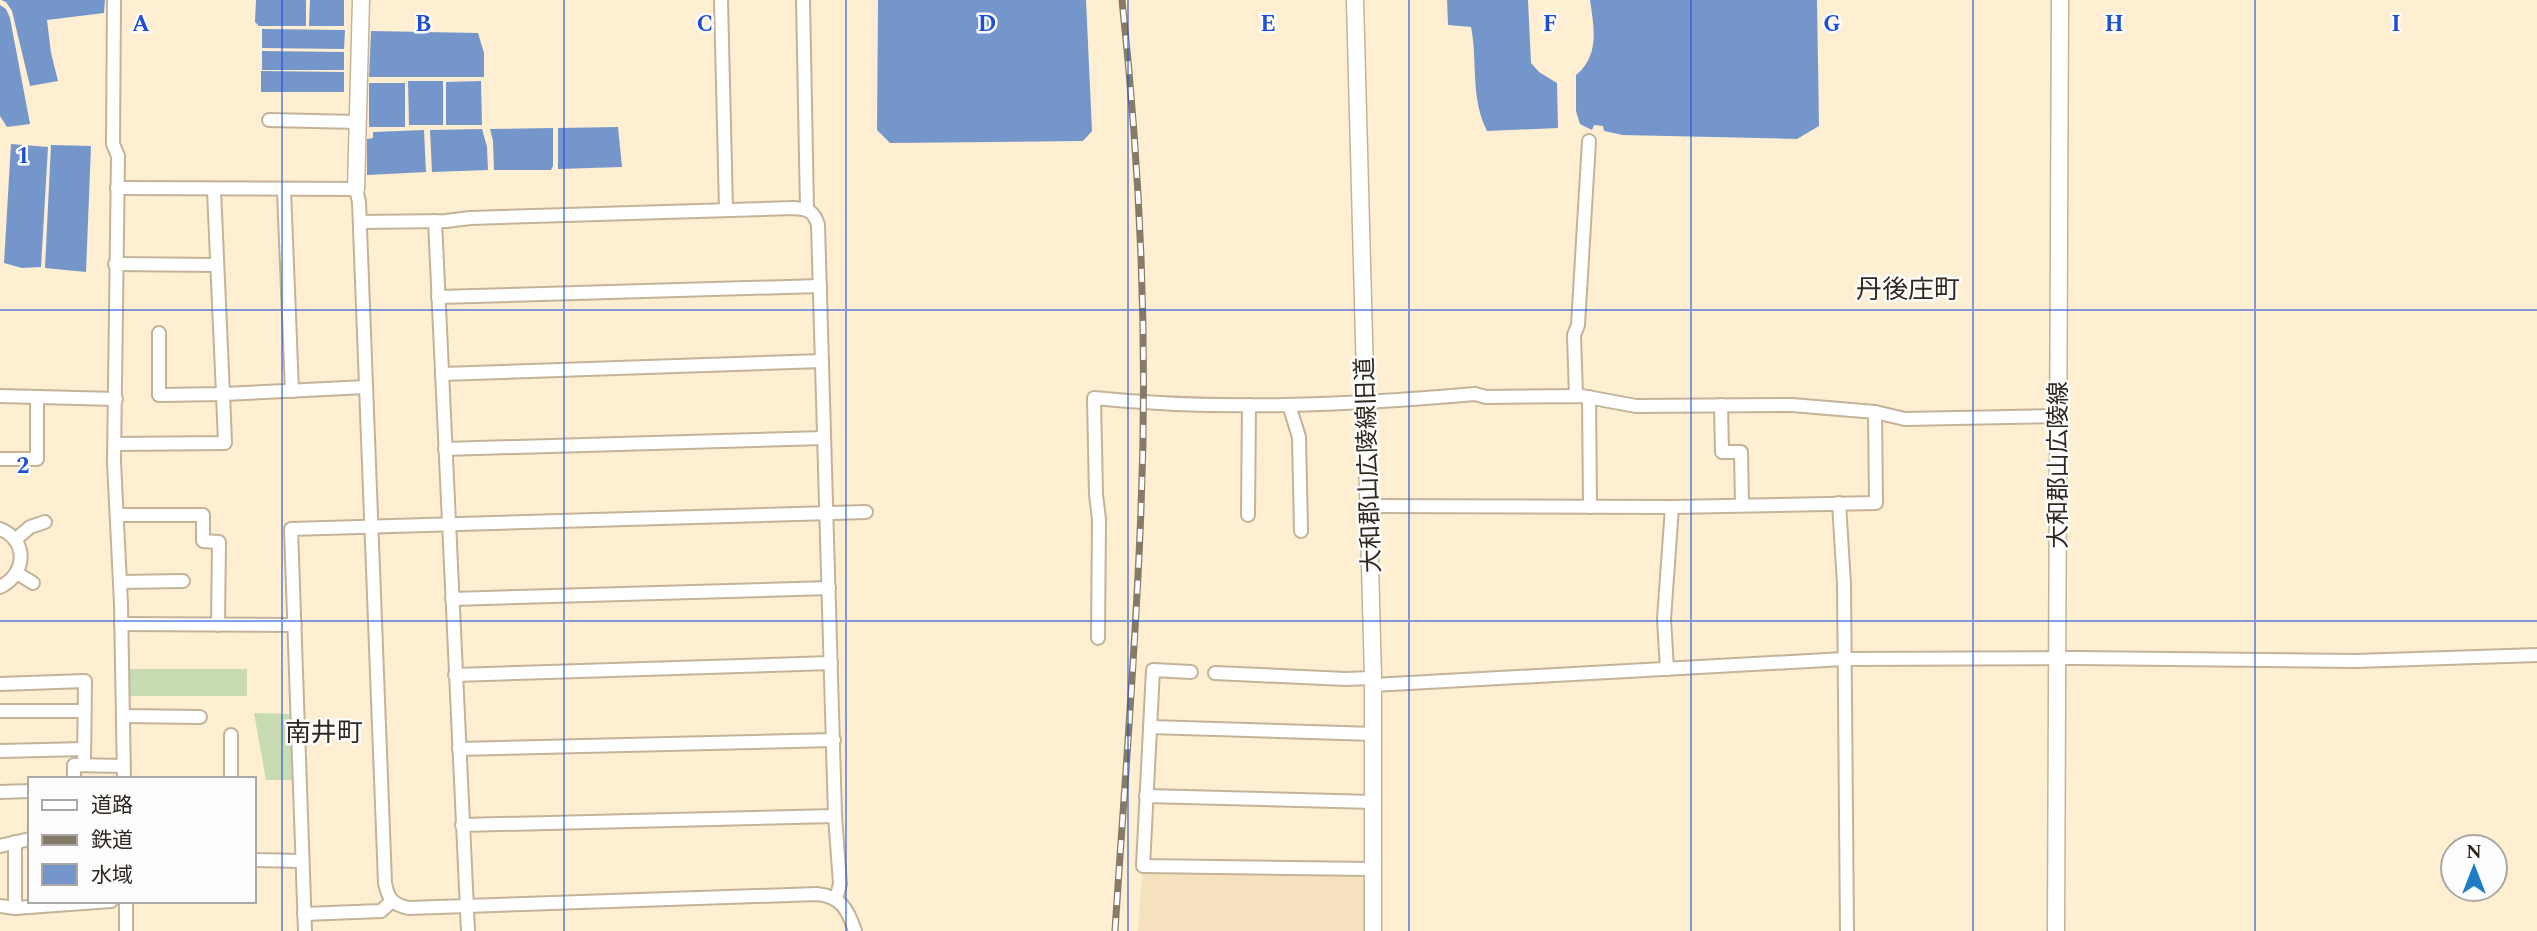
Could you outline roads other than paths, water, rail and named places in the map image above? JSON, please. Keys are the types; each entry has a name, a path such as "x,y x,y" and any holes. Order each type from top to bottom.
{"street":[{"path":"74,777 74,765 124,772 115,444 118,156 113,144 114,0"},
{"path":"361,0 356,189 360,222 387,894 398,906 409,908 817,894 828,895 844,905 855,931"},
{"path":"722,0 726,210"},
{"path":"803,0 807,209"},
{"name":"大和郡山広陵線旧道","path":"1355,0 1373,682 1373,931"},
{"name":"大和郡山広陵線","path":"2056,931 2060,0"},
{"path":"268,120 358,122"},
{"path":"1589,141 1577,325 1574,335 1583,396 1590,507"},
{"path":"117,188 356,189"},
{"path":"115,444 225,443 214,190"},
{"path":"284,190 292,391"},
{"path":"360,222 726,210 807,209 815,215 818,225 835,816 840,884 836,899"},
{"path":"435,221 468,931"},
{"path":"116,264 217,265"},
{"path":"438,297 820,286"},
{"path":"159,333 159,395 366,387"},
{"path":"442,374 822,361"},
{"path":"1098,638 1100,519 1096,495 1094,398 1150,404 1289,405 1366,403 1475,394 1486,397 1583,396 1636,406 1792,405 1875,412 1905,419 2058,416"},
{"path":"0,396 116,399"},
{"path":"0,459 37,459 37,397"},
{"path":"1248,515 1249,405"},
{"path":"1289,405 1299,438 1301,531"},
{"path":"1721,405 1722,452 1741,452 1742,506"},
{"path":"1369,506 1672,508 1876,503 1875,412"},
{"path":"445,449 824,438"},
{"path":"1839,503 1844,584 1847,931"},
{"path":"1667,669 1664,619 1672,508"},
{"path":"305,931 291,529 866,512"},
{"path":"118,515 203,515 203,541 219,542 218,625"},
{"path":"15,540 30,527 45,522"},
{"path":"0,529 15,540 21,551 17,573 9,583 0,587"},
{"path":"17,573 33,583"},
{"path":"120,582 183,581"},
{"path":"452,599 829,588"},
{"path":"121,624 295,625"},
{"path":"1215,673 1373,682 1844,659 2356,662 2537,655"},
{"path":"455,675 831,663"},
{"path":"1191,672 1153,670 1143,866 1372,870"},
{"path":"0,684 85,681 83,765"},
{"path":"0,711 84,710"},
{"path":"123,716 200,717"},
{"path":"1150,727 1374,734"},
{"path":"231,735 231,777"},
{"path":"459,749 834,740"},
{"path":"0,751 84,750"},
{"path":"0,792 28,791"},
{"path":"1146,796 1373,802"},
{"path":"462,825 835,816"},
{"path":"0,846 28,839"},
{"path":"15,842 15,908"},
{"path":"256,860 302,860"},
{"path":"304,914 381,911 392,901"},
{"path":"0,906 15,908 84,903"},
{"path":"126,903 126,931"}],"water":[{"path":"1,0 105,0 104,13 47,20 58,81 30,86 12,11 6,2"},
{"path":"256,0 306,0 306,26 259,26 255,22"},
{"path":"310,0 344,0 344,26 309,26"},
{"path":"878,0 1086,0 1092,131 1083,141 890,143 877,130"},
{"path":"1447,0 1528,0 1531,63 1539,72 1557,83 1558,128 1487,131 1476,92 1471,27 1448,25"},
{"path":"1590,0 1817,0 1819,126 1797,139 1623,135 1604,131 1603,126 1594,125 1592,130 1580,124 1576,111 1576,75 1589,59 1594,40"},
{"path":"0,5 6,9 10,18 30,124 7,127 0,116"},
{"path":"262,29 345,30 344,49 262,48"},
{"path":"371,31 478,33 484,53 484,77 369,77"},
{"path":"262,51 344,52 344,70 262,70"},
{"path":"261,71 344,72 344,92 261,92"},
{"path":"408,81 443,81 443,125 409,125"},
{"path":"481,81 482,125 446,125 446,82"},
{"path":"369,83 405,83 405,127 369,127"},
{"path":"618,127 622,167 558,169 558,128"},
{"path":"553,128 551,170 494,170 490,129"},
{"path":"482,129 487,147 488,170 432,172 430,130"},
{"path":"424,130 426,172 367,175 367,139 373,138 373,132"},
{"path":"11,144 48,147 41,267 22,268 4,263"},
{"path":"51,145 91,146 86,272 45,268"}],"railway":[{"path":"1115,931 1136,614 1144,381 1138,190 1122,0"}],"district":[{"name":"丹後庄町","path":"1908,289"},
{"name":"南井町","path":"324,732"}]}
